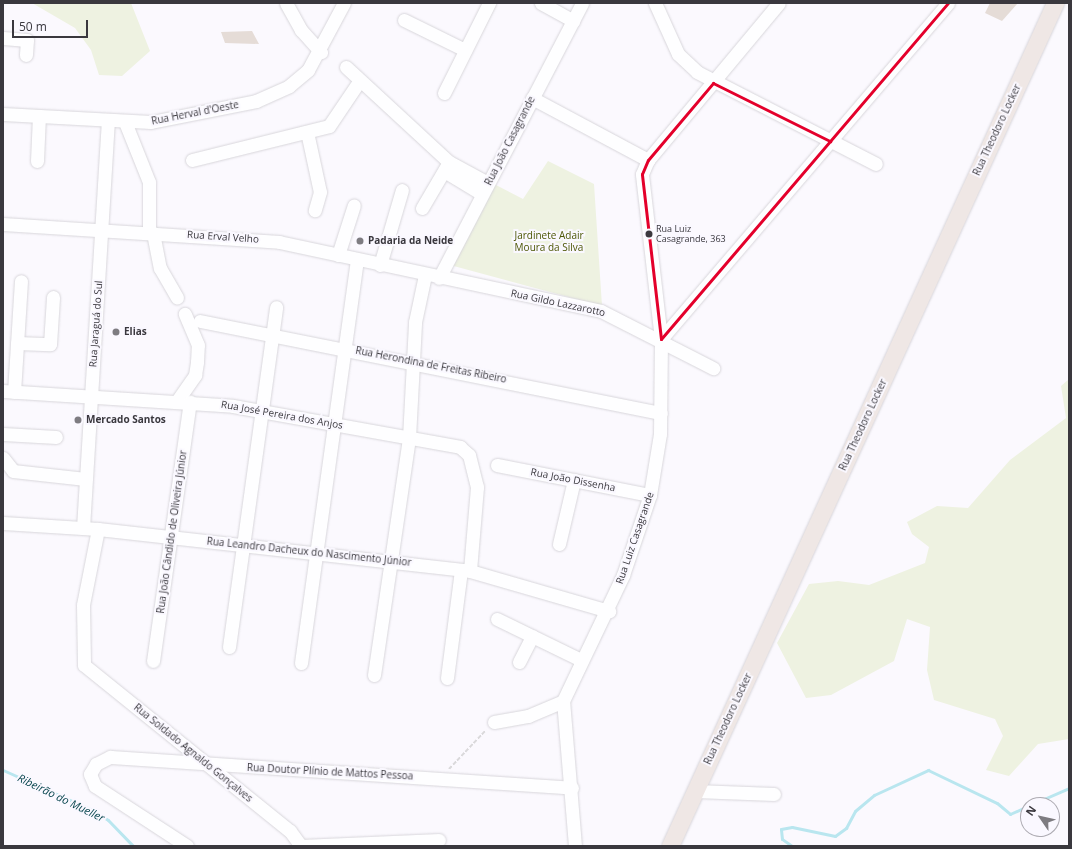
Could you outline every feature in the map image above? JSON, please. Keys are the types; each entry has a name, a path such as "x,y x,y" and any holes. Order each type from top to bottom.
{"main road":[{"name":"Rua Theodoro Locker","path":"670,846 1056,3"}],"street":[{"path":"286,3 303,34 321,52"},
{"name":"Rua Herval d'Oeste","path":"3,114 125,122 159,121 267,97 299,79 321,52 344,3"},
{"path":"444,93 489,3"},
{"path":"540,3 573,20"},
{"path":"655,3 678,54 712,83 876,164"},
{"name":"Rua Luiz Casagrande","path":"575,846 572,788 563,701 581,660 609,611 650,495 661,413 661,339 642,181 648,160 779,3"},
{"path":"661,339 948,3"},
{"name":"Rua João Casagrande","path":"439,278 580,4"},
{"path":"404,20 465,50"},
{"path":"3,38 27,40 26,55"},
{"path":"346,67 447,166 485,189"},
{"path":"192,160 307,132 334,122 360,80"},
{"path":"532,98 648,160"},
{"path":"38,161 39,116"},
{"name":"Rua Jaraguá do Sul","path":"83,528 108,121"},
{"path":"125,122 149,182 151,233 160,268 177,298"},
{"path":"307,132 320,192 316,210"},
{"path":"422,208 447,166"},
{"path":"380,265 402,190"},
{"path":"338,255 354,205"},
{"name":"Rua Erval Velho","path":"3,224 265,240 439,278"},
{"path":"301,663 358,260"},
{"path":"374,675 409,438 411,361 425,275"},
{"name":"Rua Gildo Lazzarotto","path":"439,278 601,311 661,339 714,368"},
{"path":"8,392 17,343 21,281"},
{"path":"17,343 50,344 53,297"},
{"path":"229,647 276,307"},
{"path":"177,401 195,375 197,362 198,344 185,314"},
{"name":"Rua Herondina de Freitas Ribeiro","path":"200,321 411,361 661,413"},
{"name":"Rua José Pereira dos Anjos","path":"8,392 190,402 334,424 463,448 477,487 465,570"},
{"name":"Rua João Cândido de Oliveira Júnior","path":"153,661 190,402"},
{"path":"3,434 56,437"},
{"path":"3,458 13,471 86,479"},
{"name":"Rua João Dissenha","path":"497,465 650,495"},
{"path":"559,544 574,480"},
{"name":"Rua Leandro Dacheux do Nascimento Júnior","path":"3,523 98,529 465,570 609,611"},
{"name":"Rua Soldado Agnaldo Gonçalves","path":"98,529 83,605 82,662 290,831 301,846"},
{"path":"447,678 465,570"},
{"path":"497,619 581,660"},
{"path":"518,662 532,636"},
{"path":"494,722 528,716 563,701"},
{"name":"Rua Doutor Plínio de Mattos Pessoa","path":"186,846 95,786 90,779 92,768 100,760 110,757 210,766 440,778 572,788"},
{"path":"695,791 774,794"},
{"path":"301,846 439,840"}],"path":[{"path":"440,778 494,722"}],"green space":[{"path":"32,3 131,3 150,51 122,76 99,75 91,50 75,28"},
{"name":"Jardinete Adair Moura da Silva","path":"548,161 594,184 602,306 450,265 494,184 523,199"},
{"path":"1069,379 1069,739 1038,744 1009,776 986,770 1003,736 995,719 934,700 927,670 930,627 907,619 894,661 831,695 806,698 777,643 809,584 838,581 869,585 925,563 929,547 912,534 907,522 937,506 968,508 1010,460 1066,418 1061,386"}],"building":[{"path":"990,3 1018,3 1002,21 985,13"},
{"path":"252,31 259,44 225,43 221,32"}],"waterway":[{"name":"Ribeirão do Mueller","path":"3,770 92,810 108,820 133,846"},
{"name":"Ribeirão do Mueller","path":"792,846 782,839 781,829 792,827 835,836 846,828 855,811 874,795 928,770 997,803 1010,814 1020,810"},
{"name":"Ribeirão do Mueller","path":"1048,797 1069,788"}],"transit line":[{"path":"661,339 948,3"},
{"path":"661,339 642,174 648,160 713,83 830,141"}],"place":[{"name":"Rua Luiz Casagrande, 363","path":"649,234"},
{"name":"Padaria da Neide","path":"360,241"},
{"name":"Elias","path":"116,332"},
{"name":"Mercado Santos","path":"78,420"}]}
